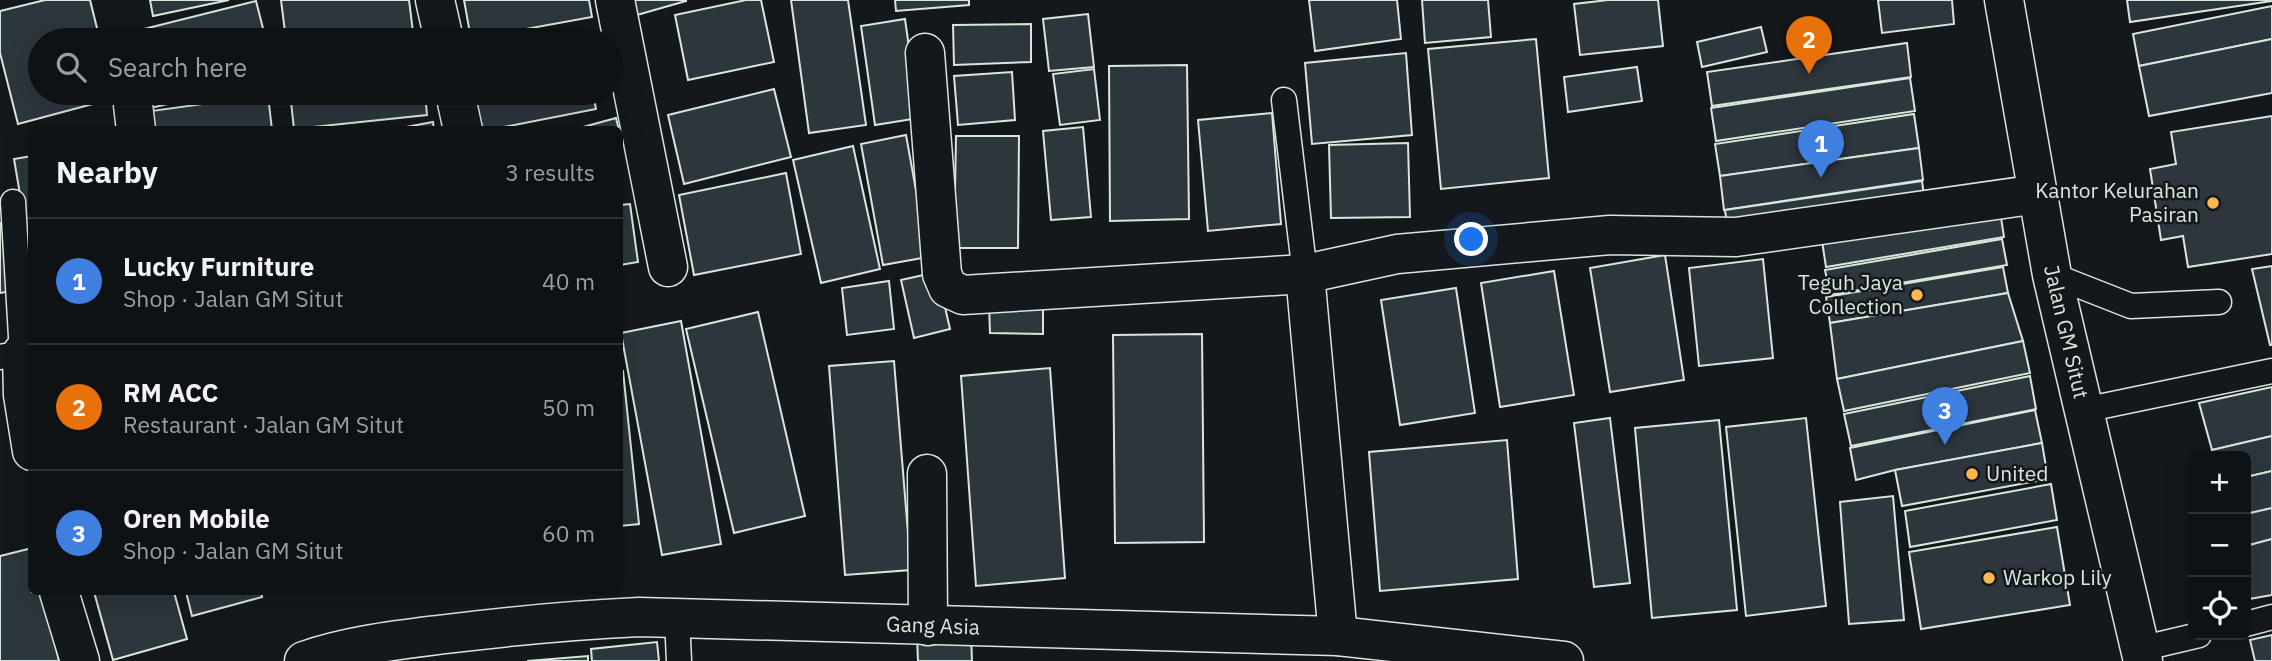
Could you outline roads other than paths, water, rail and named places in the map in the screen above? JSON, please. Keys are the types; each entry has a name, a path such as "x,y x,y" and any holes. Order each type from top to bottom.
{"street":[{"path":"435,0 441,28"},
{"path":"615,0 621,28"},
{"name":"Jalan GM Situt","path":"2004,0 2052,275 2142,655"},
{"path":"623,40 668,267"},
{"path":"925,53 942,274 945,285 953,292 963,295 1305,274 1397,254 1610,234 1737,237 2038,194"},
{"path":"458,105 462,126"},
{"path":"1305,274 1338,636"},
{"path":"18,354 28,426"},
{"path":"927,474 929,626"},
{"path":"60,595 80,661"},
{"name":"Gang Asia","path":"309,660 353,646 543,621 677,618 1338,636 1564,661"}],"lane":[{"path":"1284,100 1305,274"},
{"path":"13,202 18,354"},
{"path":"2052,275 2131,306 2219,302"},
{"path":"2084,410 2272,371"},
{"path":"2251,623 2272,617"},
{"path":"677,618 679,661"},
{"path":"2142,655 2188,639"}],"place":[{"name":"RM ACC","path":"1809,74"},
{"name":"Lucky Furniture","path":"1821,178"},
{"name":"Kantor Kelurahan Pasiran","path":"2213,203"},
{"name":"Teguh Jaya Collection","path":"1917,295"},
{"name":"Oren Mobile","path":"1945,445"},
{"name":"United","path":"1972,474"},
{"name":"Warkop Lily","path":"1989,578"}]}
